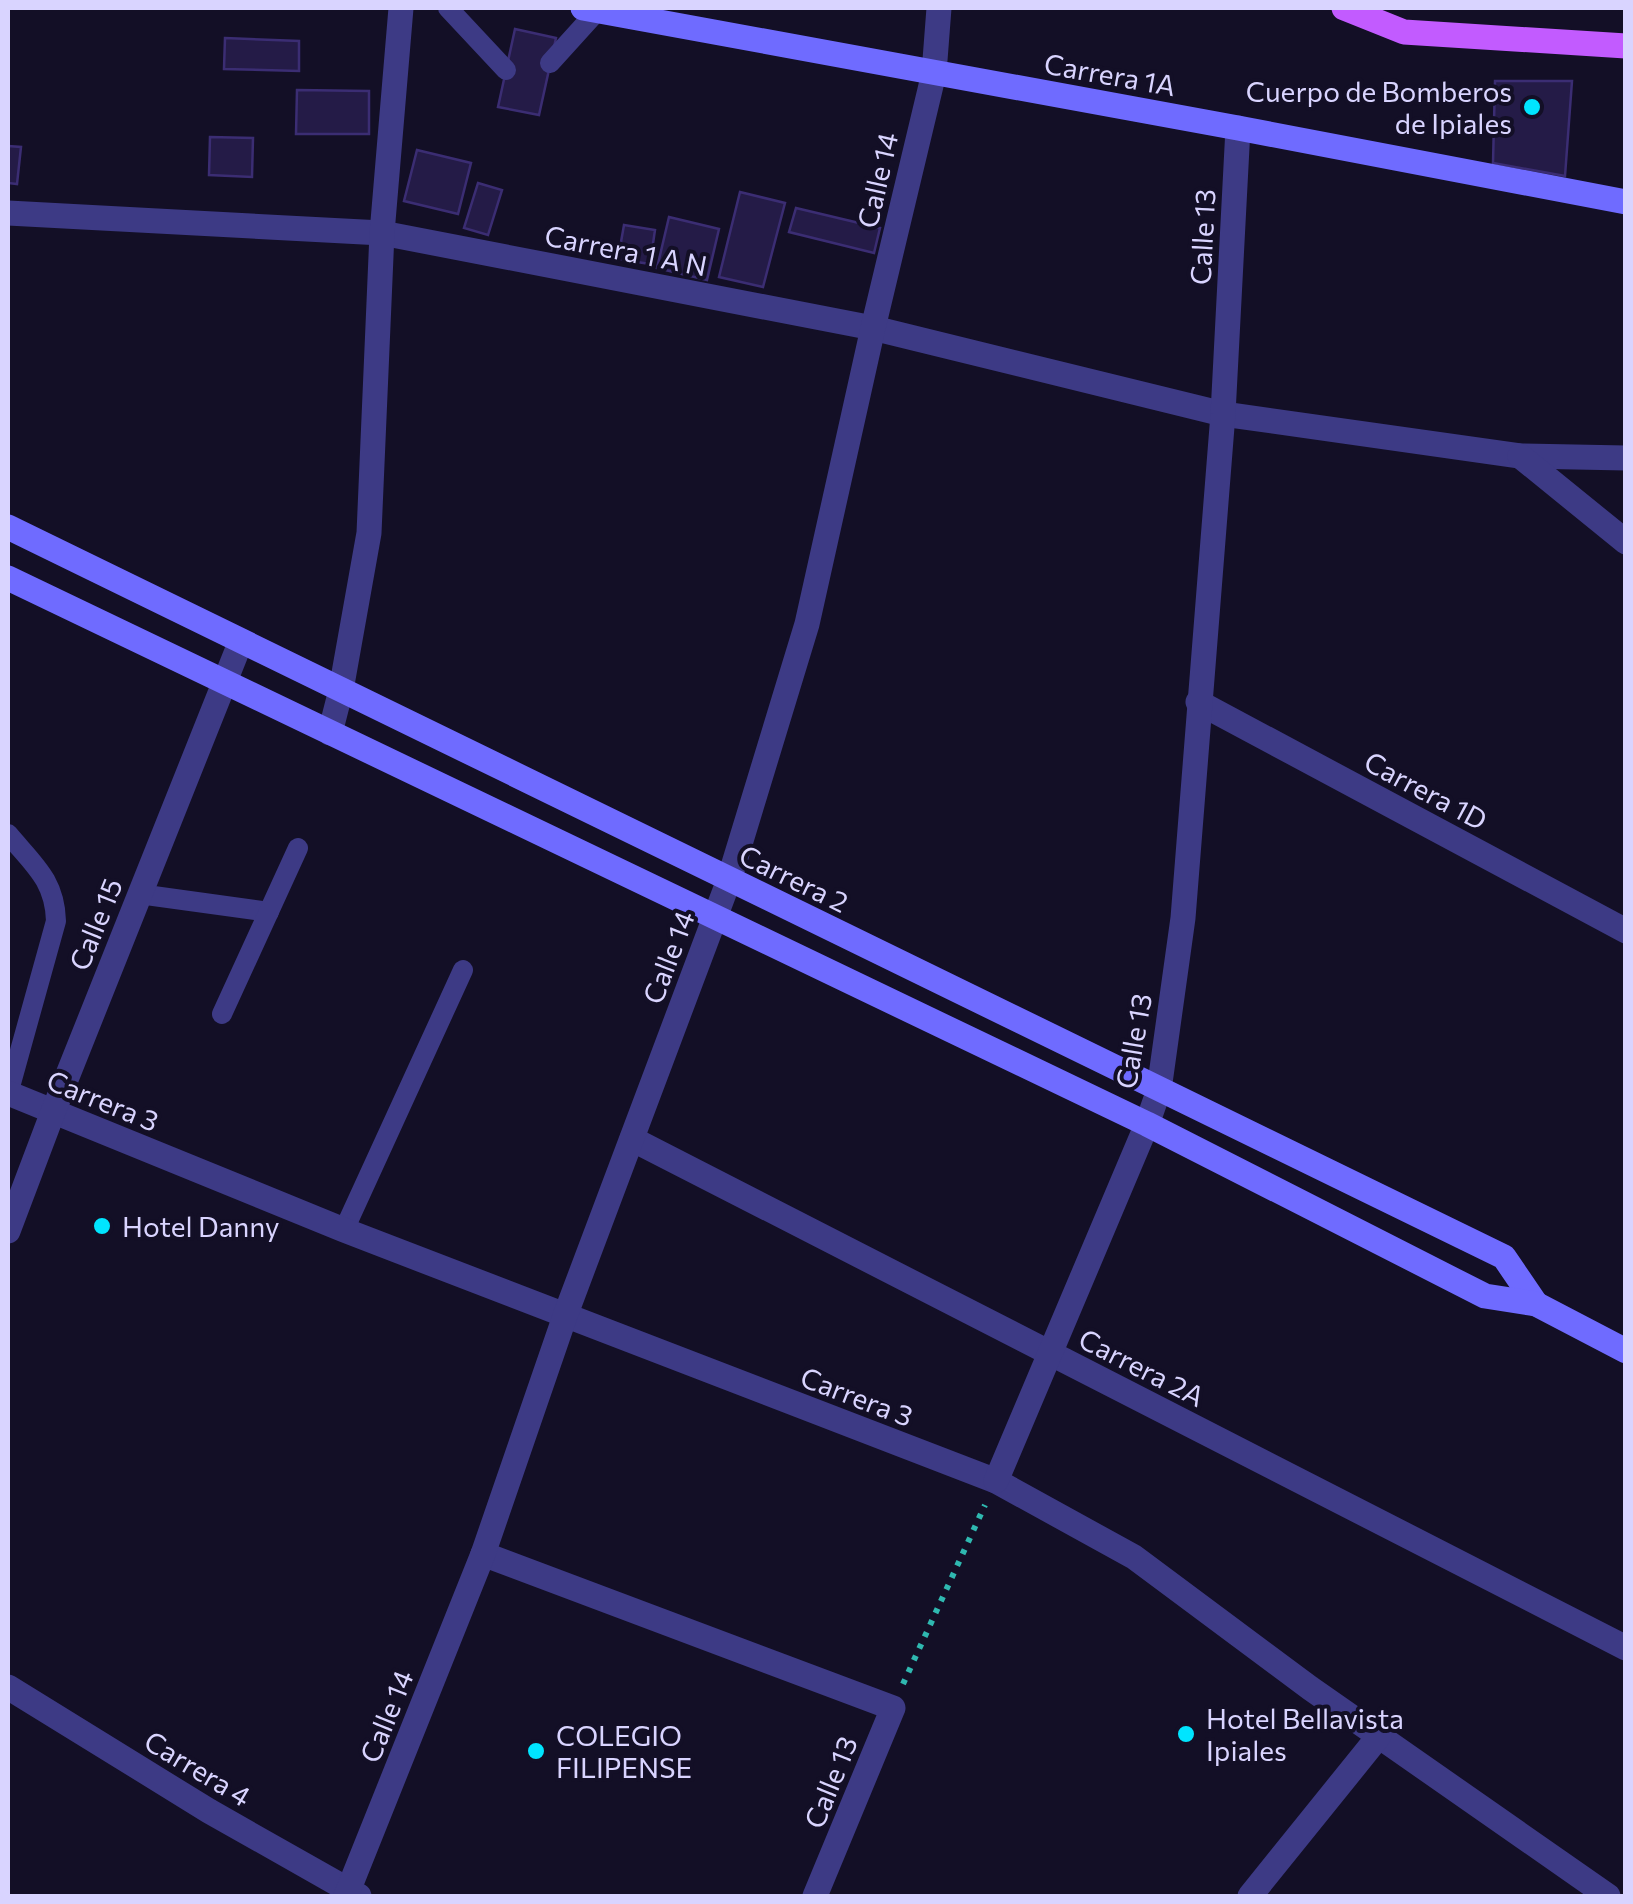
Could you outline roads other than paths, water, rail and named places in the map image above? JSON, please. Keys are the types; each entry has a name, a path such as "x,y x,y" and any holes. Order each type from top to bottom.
{"main road":[{"path":"1344,8 1404,32 1626,46"}],"street":[{"path":"330,733 369,533 382,233 401,8"},
{"name":"Calle 14","path":"351,1894 483,1554 566,1316 729,880 807,624 872,328 934,73 939,8"},
{"name":"Carrera 1A","path":"591,9 1626,202"},
{"name":"Calle 13","path":"996,1481 1158,1090 1182,918 1223,414 1238,128"},
{"name":"Carrera 1 A N","path":"8,213 382,233 872,328 1223,414 1520,456 1626,458"},
{"path":"1520,456 1626,542"},
{"name":"Carrera 2","path":"8,528 1504,1257 1536,1304"},
{"name":"Carrera 2","path":"8,578 1147,1124 1485,1296 1536,1304 1626,1351"},
{"name":"Calle 15","path":"8,1230 241,641"},
{"name":"Carrera 1D","path":"1198,702 1626,931"},
{"name":"Carrera 3","path":"8,1094 344,1230 996,1481 1134,1557 1378,1736 1608,1896"},
{"name":"Carrera 2A","path":"632,1140 1626,1648"},
{"name":"Calle 13","path":"483,1554 892,1708 815,1896"},
{"name":"Carrera 4","path":"8,1687 351,1894"},
{"path":"1250,1896 1378,1736"}],"lane":[{"path":"448,8 506,70"},
{"path":"550,63 591,9"},
{"path":"8,834 49,883 56,900 56,922 8,1094"},
{"path":"222,1014 298,848"},
{"path":"139,894 269,912"},
{"path":"344,1230 463,970"}],"place":[{"name":"Cuerpo de Bomberos de Ipiales","path":"1532,107"},
{"name":"Hotel Danny","path":"102,1226"},
{"name":"Hotel Bellavista Ipiales","path":"1186,1734"},
{"name":"COLEGIO FILIPENSE","path":"536,1751"}]}
